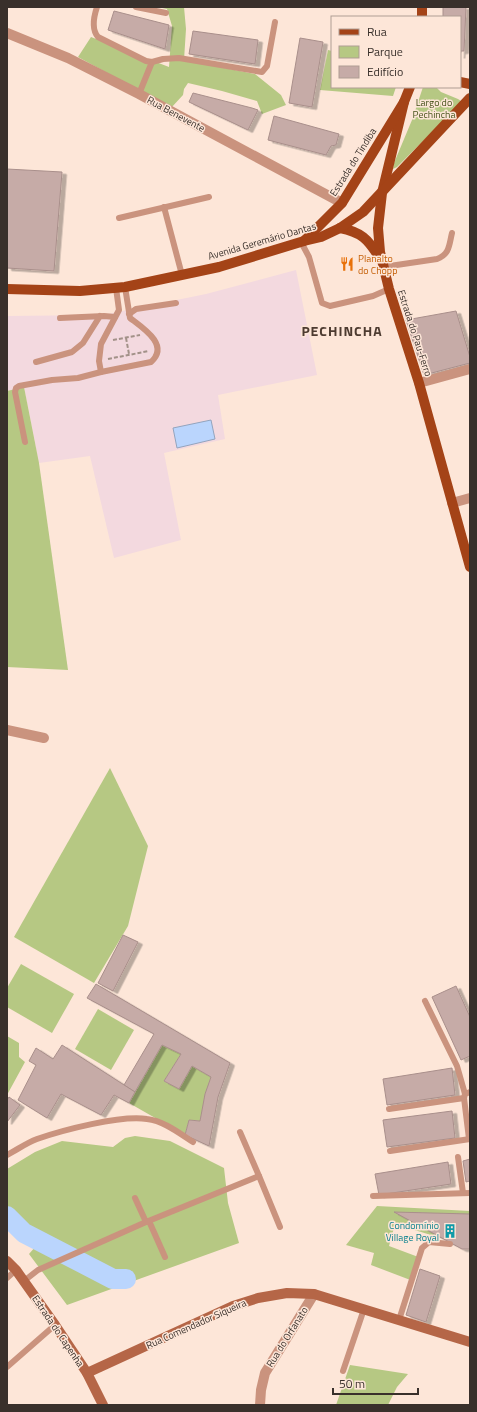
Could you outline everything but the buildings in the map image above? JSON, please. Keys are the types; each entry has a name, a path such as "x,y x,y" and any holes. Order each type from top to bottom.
{"main road":[{"name":"Estrada do Tindiba","path":"302,241 342,203 404,102 410,88"},
{"name":"Avenida Geremário Dantas","path":"7,289 80,292 120,288 219,267 302,241 321,237 340,228 363,212 470,98"},
{"name":"Estrada do Pau-Ferro","path":"404,102 382,193 378,228 383,265 389,289 419,383 470,567"},
{"path":"340,228 354,231 371,244 383,265"}],"street":[{"name":"Rua Benevente","path":"7,34 68,58 139,94 342,203"},
{"path":"419,383 470,369"},
{"path":"452,503 470,498"},
{"path":"7,730 44,738"},
{"name":"Estrada do Capenha","path":"7,1261 16,1270 55,1325 87,1373 103,1405"},
{"name":"Rua Comendador Siqueira","path":"87,1373 233,1306 258,1298 287,1293 314,1294 470,1342"},
{"name":"Rua do Orfanato","path":"260,1405 261,1390 265,1373 314,1294"}],"lane":[{"path":"97,7 94,28 98,37 146,61 152,62 163,59 179,58 262,72 267,66 275,22"},
{"path":"136,7 166,12"},
{"path":"139,94 152,62"},
{"path":"118,218 209,197"},
{"path":"164,207 182,275"},
{"path":"383,265 438,259 443,257 447,253 452,233"},
{"path":"302,241 309,257 322,303 330,306 373,296 389,289"},
{"path":"101,372 99,361 101,344 119,310 120,288"},
{"path":"25,442 15,392 16,388 19,386 52,380 78,378 151,362 156,358 158,352 157,345 147,330 130,318 120,288"},
{"path":"119,310 128,311 176,303"},
{"path":"60,318 100,316 115,317"},
{"path":"36,362 63,356 72,352 83,343 100,316"},
{"path":"390,1151 470,1139 466,1095 457,1066 426,1001"},
{"path":"389,1109 466,1095"},
{"path":"7,1155 36,1140 82,1127 125,1119 148,1119 168,1126 193,1142"},
{"path":"240,1132 280,1227"},
{"path":"373,1196 467,1193 458,1157"},
{"path":"24,1281 38,1270 148,1221 259,1176"},
{"path":"135,1198 165,1256"},
{"path":"399,1320 422,1248 429,1242 450,1244"},
{"path":"7,1278 16,1270"},
{"path":"343,1371 364,1309"},
{"path":"7,1367 55,1325"}],"path":[{"path":"113,340 145,334"},
{"path":"126,338 130,355"},
{"path":"106,362 105,359 154,350"}],"shaded area":[{"path":"296,270 317,375 218,395 225,439 164,453 181,540 114,558 90,456 39,463 24,387 7,391 7,316 103,315 206,294"}],"green space":[{"path":"158,7 184,7 186,29 184,60 255,74 281,95 286,105 262,114 257,101 188,83 184,89 183,95 171,108 78,57 91,37 169,67 172,26 167,9"},
{"path":"328,50 331,51 331,88 396,88 393,96 320,90"},
{"name":"Largo do Pechincha","path":"423,88 437,88 441,92 461,101 460,104 397,167 393,169 394,163 412,120"},
{"path":"24,387 39,463 68,670 7,667 7,391"},
{"path":"110,768 148,846 128,926 94,983 14,937"},
{"path":"21,964 74,994 52,1033 7,1007 7,988"},
{"path":"98,1009 134,1030 111,1070 75,1049"},
{"path":"7,1036 19,1043 19,1057 25,1062 7,1095"},
{"path":"162,1045 181,1054 164,1081 179,1089 192,1066 211,1077 200,1121 189,1120 185,1135 129,1103"},
{"path":"135,1136 170,1141 224,1168 228,1203 239,1243 67,1305 29,1254 36,1246 7,1225 7,1169 35,1152 62,1141 113,1147 125,1138"},
{"path":"377,1206 470,1211 470,1247 395,1224 389,1246 421,1258 413,1281 371,1265 374,1253 346,1245"},
{"path":"350,1365 408,1374 397,1387 388,1405 336,1405"}],"water":[{"path":"211,420 215,439 177,448 173,428"}],"waterway":[{"path":"7,1216 24,1233 113,1279 126,1279"}],"place":[{"name":"Planalto do Chopp","path":"347,264"},
{"name":"Condomínio Village Royal","path":"450,1231"}],"district":[{"name":"PECHINCHA","path":"342,330"}]}
